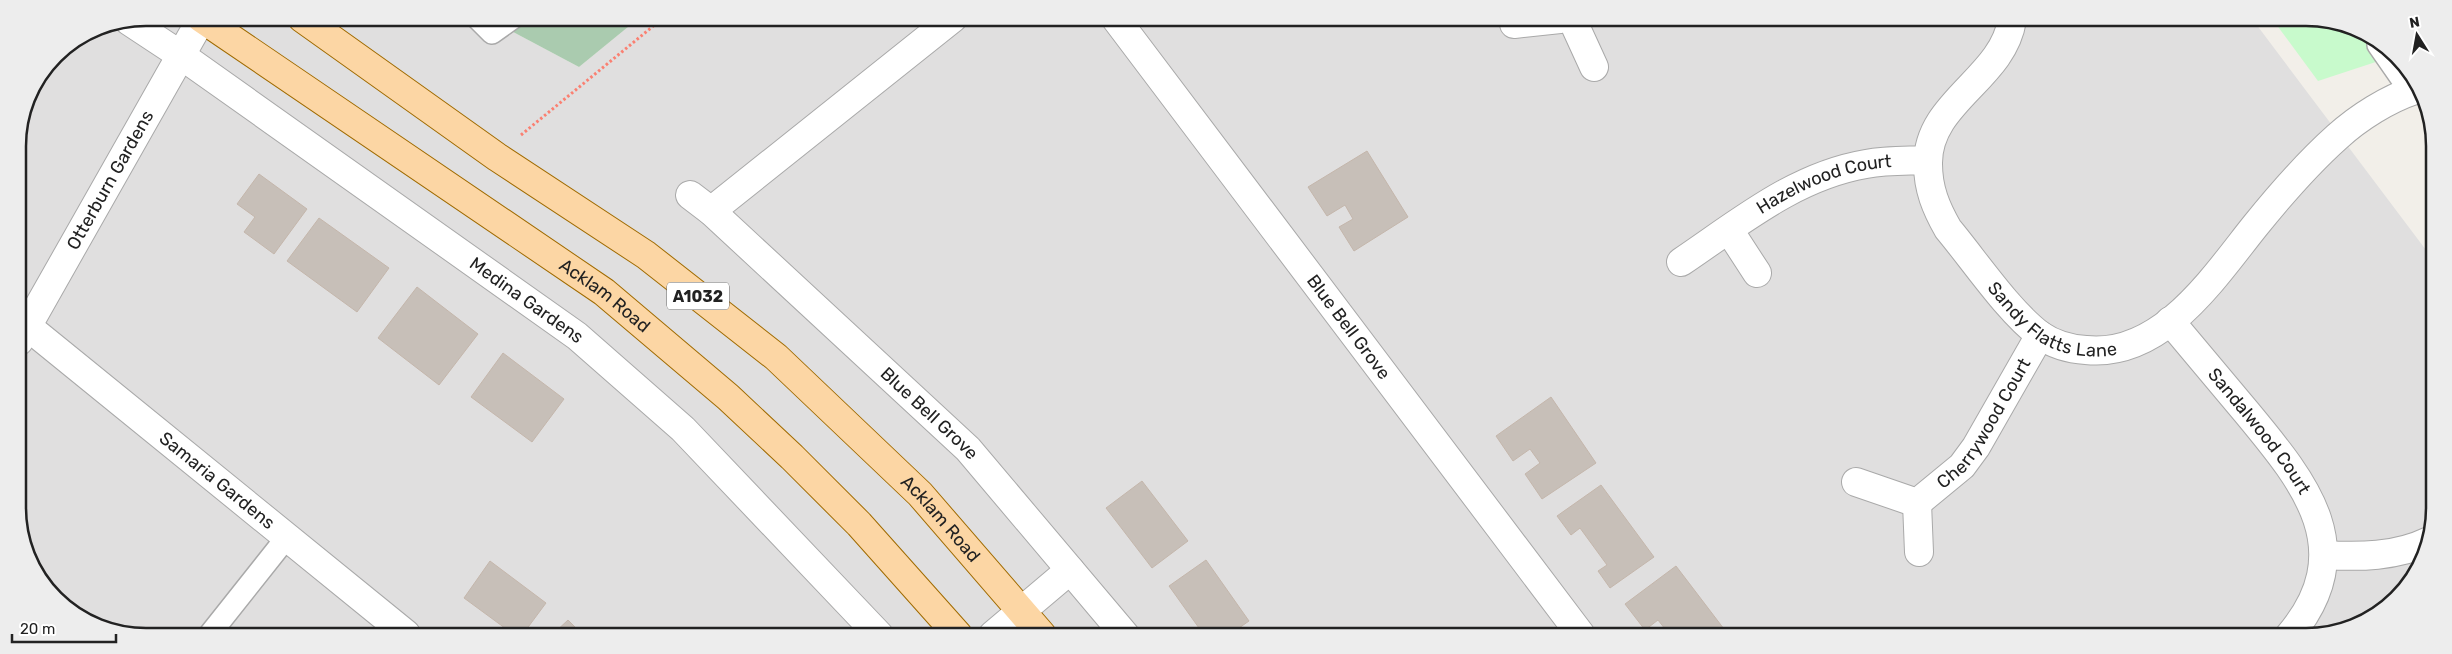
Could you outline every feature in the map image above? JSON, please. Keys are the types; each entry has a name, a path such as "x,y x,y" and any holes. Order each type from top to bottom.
{"main road":[{"name":"Acklam Road","path":"214,27 604,292 728,396 792,457 859,524 951,628"},
{"name":"Acklam Road","path":"315,27 497,157 646,255 776,357 920,494 1036,628"}],"street":[{"path":"1575,26 1594,67"},
{"name":"Sandy Flatts Lane","path":"2010,26 2005,41 1984,74 1943,117 1935,130 1928,160 1928,182 1933,199 1948,229 2019,315 2040,335 2062,346 2079,350 2105,351 2132,346 2170,321 2206,289 2256,225 2338,137 2379,108 2412,90"},
{"name":"Medina Gardens","path":"138,27 182,56 577,336 683,430 872,628"},
{"name":"Otterburn Gardens","path":"26,328 182,56 197,27"},
{"name":"Blue Bell Grove","path":"941,27 701,203 968,449 1119,628"},
{"name":"Blue Bell Grove","path":"1122,27 1574,627"},
{"name":"Hazelwood Court","path":"1681,262 1771,200 1814,179 1866,164 1928,160"},
{"path":"1729,230 1757,273"},
{"name":"Sandalwood Court","path":"2170,321 2281,454 2299,479 2313,505 2324,555 2321,580 2312,604 2295,627"},
{"name":"Cherrywood Court","path":"1917,502 1962,466 1976,447 2040,335"},
{"name":"Samaria Gardens","path":"26,337 287,538 398,628"},
{"path":"1856,482 1917,502 1919,552"},
{"path":"2324,555 2360,558 2390,553 2420,544"},
{"path":"1001,628 1070,570"}],"lane":[{"path":"486,27 492,33 501,27"},
{"path":"2389,59 2411,89"},
{"path":"215,628 287,538"}],"path":[{"path":"497,157 540,118 652,27"}],"shaded area":[{"path":"2258,26 2426,250 2426,507 2423,531 2410,568 2391,593 2359,615 2329,625 2313,627 147,628 131,627 108,621 86,612 73,603 61,593 42,568 30,539 26,507 27,131 35,101 42,86 56,67 86,42 115,30 139,27 504,27 579,67 628,27"}],"green space":[{"path":"2277,26 2305,26 2329,29 2351,35 2366,42 2388,58 2318,81"},
{"path":"504,27 628,27 579,67"}],"building":[{"path":"1367,151 1408,217 1354,251 1339,227 1353,219 1345,205 1327,216 1308,187"},
{"path":"259,174 307,209 274,254 244,232 255,217 237,204"},
{"path":"319,218 389,268 357,312 287,261"},
{"path":"417,287 478,334 439,385 378,338"},
{"path":"503,353 564,399 532,442 471,397"},
{"path":"1551,397 1596,463 1542,499 1525,474 1540,463 1530,449 1513,461 1496,436"},
{"path":"1142,481 1188,541 1152,568 1106,508"},
{"path":"1601,485 1654,557 1610,588 1598,571 1607,565 1580,528 1571,535 1557,516"},
{"path":"1206,560 1249,621 1240,627 1199,628 1169,586"},
{"path":"490,561 546,603 528,628 505,628 464,598"},
{"path":"1676,566 1723,627 1664,627 1658,620 1649,627 1643,627 1625,604"},
{"path":"568,620 576,628 560,628"}]}
